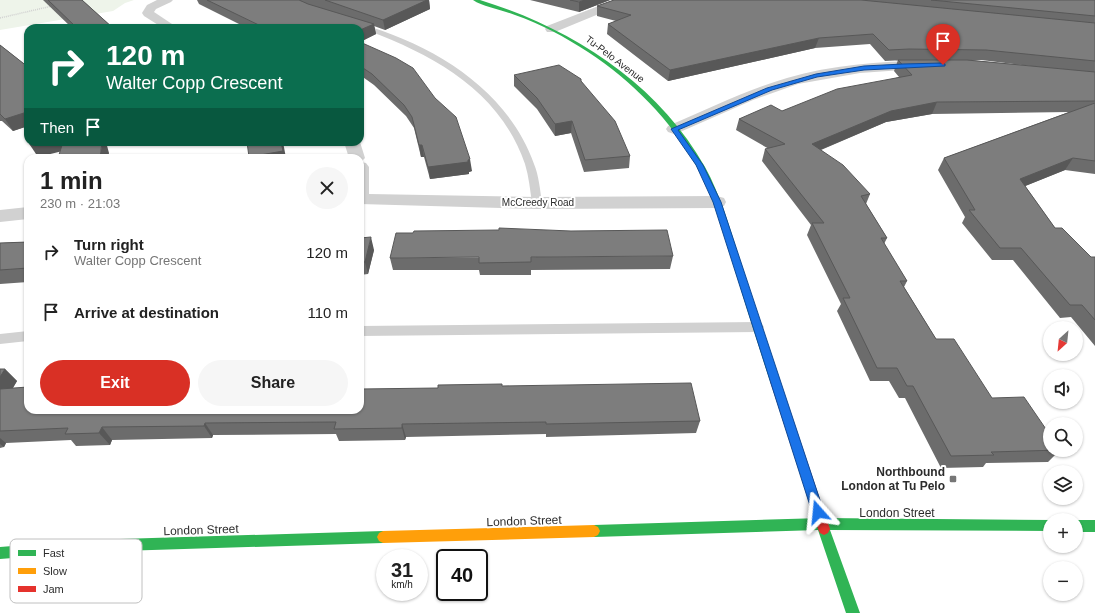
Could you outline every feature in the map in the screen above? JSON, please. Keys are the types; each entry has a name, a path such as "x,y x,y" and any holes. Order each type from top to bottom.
{"street":[{"path":"166,24 148,13 151,7 167,0"},
{"name":"Tu-Pelo Avenue","path":"474,0 499,8 551,29 587,50 628,81 652,104 674,129 699,165 717,202 822,524 853,613"},
{"path":"551,29 624,0"},
{"path":"674,129 770,89 816,75 864,68 903,65 943,65"},
{"name":"McCreedy Road","path":"364,199 536,203 717,202"},
{"path":"0,216 24,213"},
{"name":"London Street","path":"142,544 822,524 1043,526"},
{"path":"1083,526 1095,526"},
{"name":"London Street","path":"0,553 10,552"}],"lane":[{"path":"364,27 383,33 417,47 449,65 478,87 501,112 518,137 531,168 536,203"},
{"path":"364,331 758,328"},
{"path":"0,339 24,336"}],"path":[{"path":"0,18 55,6"}],"shaded area":[{"path":"0,0 134,0 125,3 113,11 36,24 24,24 24,26 0,30"}],"building":[{"path":"48,0 82,0 109,24 73,24"},
{"path":"207,0 299,0 374,24 364,28 364,24 257,24"},
{"path":"325,0 427,0 383,20"},
{"path":"570,0 585,0 579,2"},
{"path":"614,0 861,0 1095,23 1095,61 986,50 889,50 873,34 819,38 670,70 608,24 631,15 597,6"},
{"path":"931,0 1095,0 1095,16"},
{"path":"364,44 396,58 413,68 435,98 456,117 470,159 468,162 428,167 422,145 419,145 412,117 404,105 372,74 364,69"},
{"path":"0,45 24,64 24,113 5,119 0,114"},
{"path":"898,60 967,60 1095,72 1095,101 937,102 891,111 812,144 843,165 870,194 861,196 887,238 881,238 907,281 900,281 936,339 954,339 992,398 1024,397 1043,425 1043,450 991,452 994,455 951,456 913,386 907,386 897,368 877,368 843,298 850,298 812,223 824,223 765,149 785,144 739,119 771,105 782,111 837,89 912,75"},
{"path":"559,65 581,79 581,81 615,121 630,156 585,160 572,121 555,124 537,98 514,75"},
{"path":"1095,103 1095,161 1073,158 1020,179 1055,228 1062,228 1091,257 1095,257 1095,320 1082,305 1070,305 1021,248 1000,248 969,210 975,210 944,158"},
{"path":"62,146 102,146 100,154 59,154"},
{"path":"248,146 282,146 283,151 266,154 249,154"},
{"path":"499,228 571,231 667,230 673,256 531,257 531,262 479,263 479,257 390,258 396,233 413,233 414,231 499,230"},
{"path":"371,237 365,262 364,262 364,238"},
{"path":"24,242 24,268 0,270 0,243"},
{"path":"0,369 5,369 0,377"},
{"path":"691,383 700,421 546,424 546,422 402,424 402,428 334,429 336,422 205,423 204,426 102,427 99,433 65,434 68,428 0,431 0,389 24,387 24,414 364,414 364,389 438,388 438,385 502,384 502,386"}],"traffic: fast":[{"path":"475,0 527,17 567,37 590,51 633,84 671,123 687,144 701,167 716,200 775,381"},
{"path":"594,531 822,524 1043,525"},
{"path":"1083,526 1095,526"},
{"path":"824,529 853,613"},
{"path":"142,544 383,537"},
{"path":"0,553 10,552"}],"traffic: slow":[{"path":"383,537 594,531"}],"traffic: jam":[{"path":"775,381 824,529"}],"place":[{"name":"Northbound London at Tu Pelo","path":"953,479"}],"route":[{"path":"818,512 717,202 699,165 674,129 770,89 792,81 816,75 864,68 903,65 943,65"}]}
